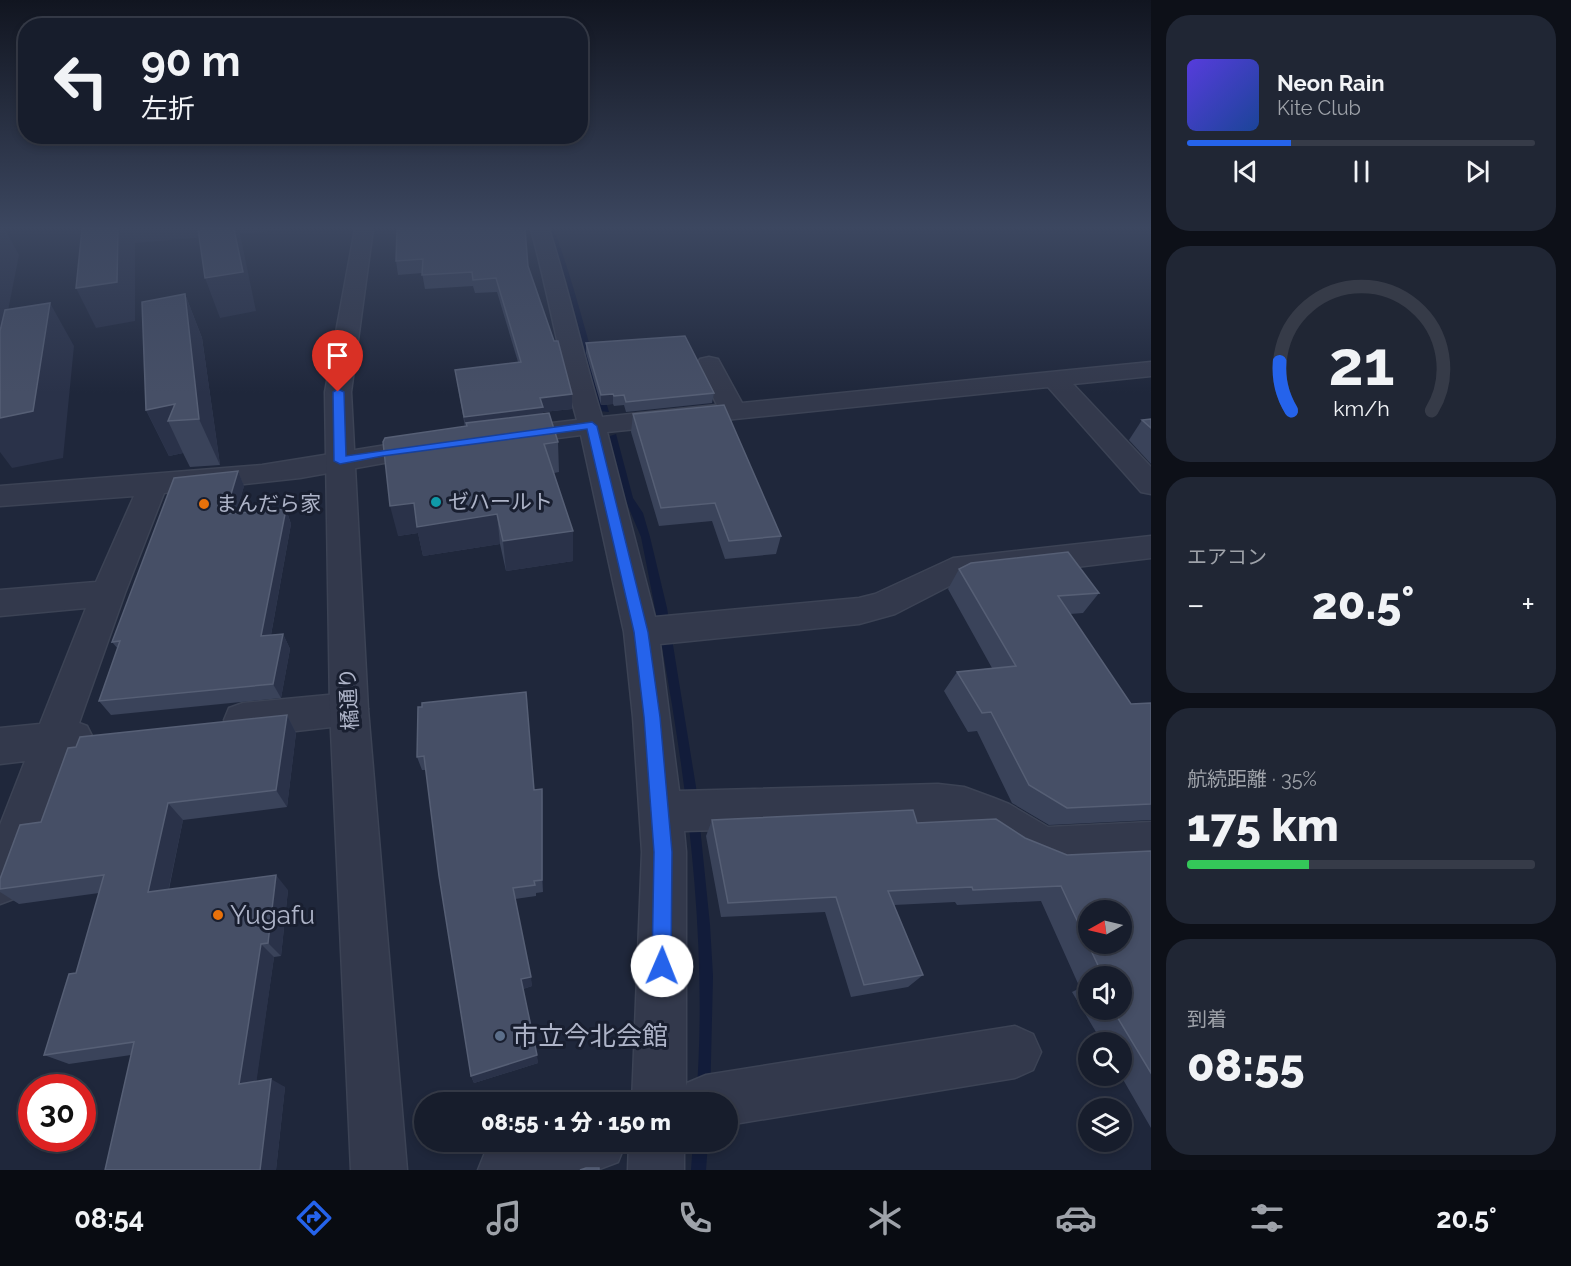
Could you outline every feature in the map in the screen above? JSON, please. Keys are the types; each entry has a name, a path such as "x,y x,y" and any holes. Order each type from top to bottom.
{"street":[{"name":"橘通り","path":"355,284 338,392 348,709 379,1170"},
{"path":"556,284 575,369 658,630 681,811 663,852 659,1092"},
{"path":"709,364 734,411"},
{"path":"487,439 734,411 1151,369"},
{"path":"1054,378 1151,485"},
{"path":"0,496 301,469 452,444"},
{"path":"0,882 108,593 153,484"},
{"path":"658,630 859,611 884,605 953,570 1151,547"},
{"path":"0,603 108,593"},
{"path":"209,723 348,709"},
{"path":"0,746 102,735"},
{"path":"681,811 938,804 964,807 994,818 1023,837 1047,848 1151,843"},
{"path":"738,1098 1015,1052"},
{"path":"506,1170 565,1152"},
{"path":"656,1170 657,1152"}],"water":[{"path":"567,284 572,284 609,412 600,411"},
{"path":"616,434 633,498 643,513 650,537 667,608 696,787 713,976 710,1092 696,1092 699,960 695,889 679,747 641,537 625,499 607,437"},
{"path":"692,1152 707,1152 706,1170 691,1170"}],"building":[{"path":"76,284 106,284 76,288"},
{"path":"498,284 534,284 554,341 558,341 572,394 540,398 543,407 464,417 455,370 521,362"},
{"path":"185,294 199,419 168,421 175,404 146,410 142,302"},
{"path":"50,303 33,411 0,418 0,331 5,310"},
{"path":"685,336 714,393 626,402 624,395 601,395 586,343"},
{"path":"724,405 781,536 729,541 715,503 661,508 633,414"},
{"path":"549,413 558,442 544,444 573,531 503,541 497,514 417,527 414,503 390,506 383,442 385,438 467,426 466,423"},
{"path":"1151,419 1151,428 1142,420"},
{"path":"238,471 225,514 286,509 261,636 283,634 273,684 99,701 120,641 112,642 174,478"},
{"path":"1068,552 1099,593 1058,596 1131,704 1151,703 1151,804 1067,808 1029,785 991,712 982,713 957,672 1016,666 959,569 971,563"},
{"path":"526,692 534,790 542,789 542,880 534,881 535,885 513,888 531,977 521,979 537,1055 471,1076 439,876 424,756 417,757 418,707 422,707 422,703"},
{"path":"287,715 276,790 168,803 148,892 276,875 268,943 261,944 239,1084 271,1079 260,1170 105,1170 134,1042 44,1055 69,974 76,973 104,875 0,889 0,879 20,825 41,822 68,748 76,747 80,737"},
{"path":"913,810 917,823 996,819 1025,838 1067,855 1151,851 1151,1073 1132,1042 1132,1032 1126,1032 1119,1020 1132,1020 1132,966 1098,966 1093,954 1132,954 1132,900 1078,900 1078,922 1061,886 888,891 923,975 864,985 836,897 728,903 712,820"},
{"path":"599,1168 599,1170 580,1170"}],"place":[{"name":"ゼハールト","path":"436,502"},
{"name":"まんだら家","path":"204,504"},
{"name":"Yugafu","path":"218,915"},
{"name":"市立今北会館","path":"500,1036"}],"route":[{"path":"338,392 340,461 383,453 592,426 641,632 652,717 663,852 662,966"}]}
